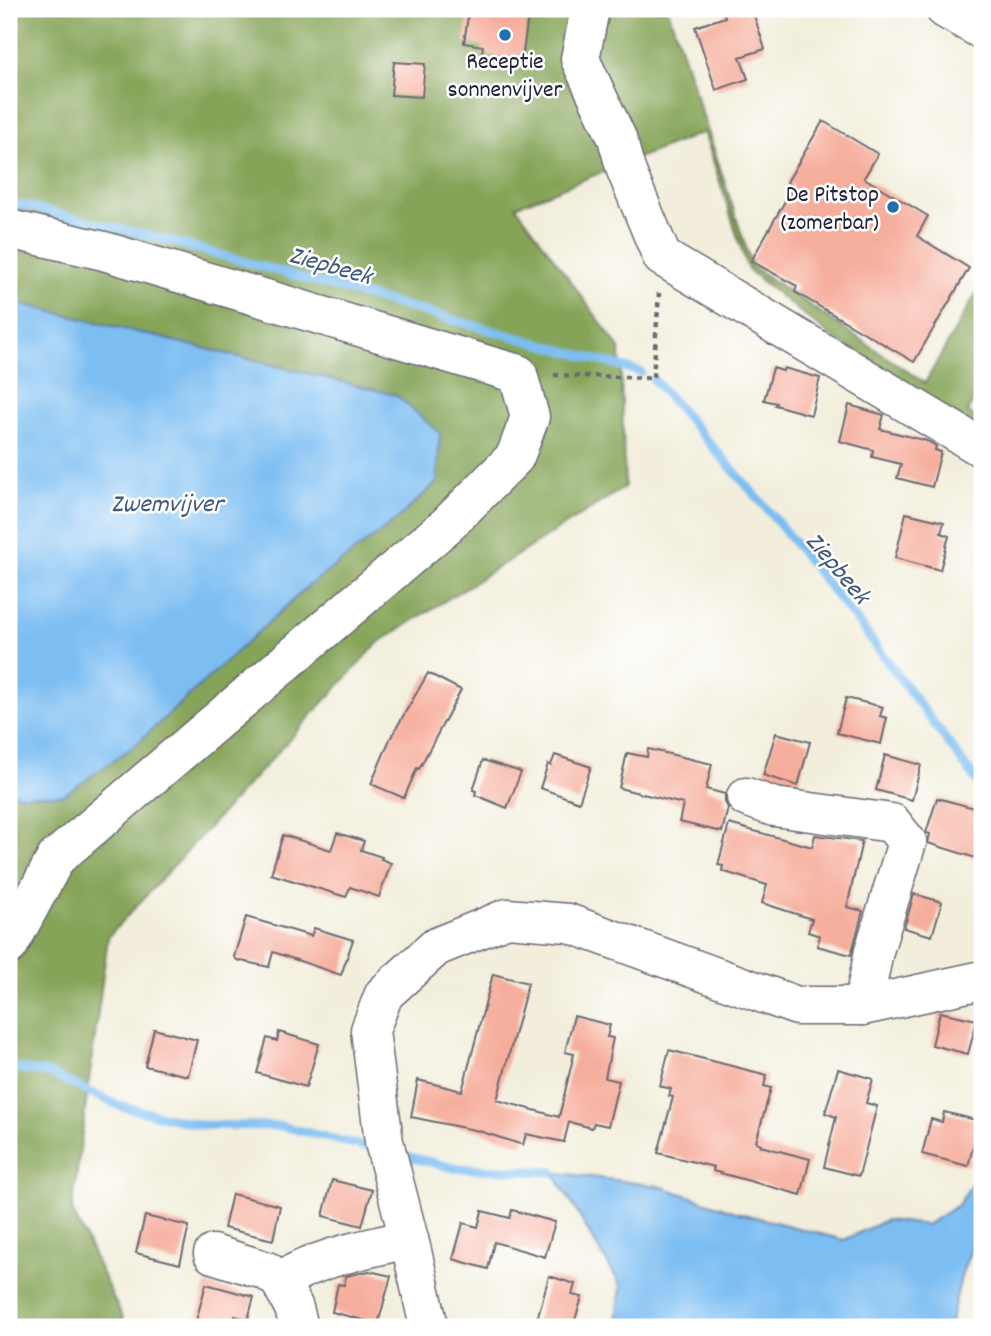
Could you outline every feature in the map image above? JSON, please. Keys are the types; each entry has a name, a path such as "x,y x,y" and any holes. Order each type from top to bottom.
{"street":[{"path":"590,9 580,60 617,138 626,170 662,257 982,448"},
{"path":"945,9 982,30"},
{"path":"9,229 104,251 518,374 530,417 515,457 447,525 55,858 9,944"},
{"path":"746,797 774,807 892,823 907,842 874,951 863,1006"},
{"path":"429,1327 384,1142 370,1030 384,995 436,947 507,918 568,923 797,1006 863,1006 982,980"},
{"path":"281,1281 294,1273 345,1255 409,1239"},
{"path":"213,1254 267,1271 281,1281 294,1308 299,1327"}],"path":[{"path":"518,374 653,378 662,257"}],"green space":[{"path":"9,9 668,9 752,266 925,383 982,283 982,386 967,412 982,422 982,431 829,335 748,270 704,132 516,206 620,349 625,487 378,643 108,937 72,1210 127,1327 9,1327 9,792 21,795 134,746 307,587 394,522 437,482 396,395 9,301"}],"water":[{"name":"Zwemvijver","path":"9,301 396,395 440,433 437,482 394,522 307,587 134,746 64,795 21,795 9,792"},
{"path":"982,1168 982,1240 975,1239 962,1273 949,1327 616,1327 621,1286 553,1172 659,1186 736,1212 844,1240 886,1220 926,1225 958,1205"}],"building":[{"name":"Receptie sonnenvijver","path":"469,9 529,9 522,60 482,54 483,46 464,43"},
{"path":"723,9 752,9 765,49 740,57 748,79 716,90 695,27 725,17"},
{"path":"394,62 425,64 422,97 391,95"},
{"path":"823,121 878,154 864,178 928,216 917,236 969,268 914,362 795,292 797,286 751,261 793,187 787,182"},
{"path":"773,368 783,371 784,368 820,378 811,415 764,400"},
{"path":"849,405 884,415 880,429 927,441 936,446 935,450 941,452 932,487 897,478 901,464 872,457 873,450 840,441"},
{"path":"906,513 944,522 941,533 949,536 940,570 895,558"},
{"path":"428,673 461,690 419,769 417,768 404,798 371,784 390,739"},
{"path":"846,698 883,707 880,716 887,718 881,744 837,733"},
{"path":"776,733 810,742 798,786 763,775"},
{"path":"648,749 712,764 706,789 725,794 728,808 722,832 679,822 683,804 619,788 627,753 647,757"},
{"path":"555,755 591,767 579,802 540,788 548,764 551,765"},
{"path":"885,755 921,765 912,800 876,790"},
{"path":"483,760 521,772 507,808 475,795 476,791 473,790"},
{"path":"937,798 982,810 982,860 928,843 930,834 926,833"},
{"path":"729,824 812,847 815,835 862,841 847,907 863,911 851,955 817,946 820,936 808,932 812,919 762,903 767,885 722,871 723,866 718,865"},
{"path":"337,833 364,841 361,850 391,863 379,897 350,887 346,897 271,874 283,835 331,850"},
{"path":"914,894 942,902 932,936 904,928"},
{"path":"246,917 311,936 314,928 353,940 341,975 273,952 269,967 237,960 234,957"},
{"path":"493,974 528,983 497,1100 559,1117 574,1054 565,1052 574,1016 610,1025 607,1037 613,1038 605,1078 619,1081 608,1126 594,1123 592,1128 569,1122 564,1142 526,1134 523,1145 479,1131 411,1117 418,1080 462,1091"},
{"path":"940,1012 977,1020 968,1054 932,1045"},
{"path":"154,1029 197,1040 188,1076 145,1066"},
{"path":"279,1032 319,1044 306,1087 257,1073 267,1038 277,1041"},
{"path":"669,1050 767,1075 764,1086 771,1088 756,1142 761,1144 760,1146 810,1159 801,1195 713,1171 714,1167 658,1153 673,1097 669,1096 671,1089 660,1086"},
{"path":"838,1069 873,1079 866,1103 877,1106 859,1176 824,1167 836,1117 825,1113"},
{"path":"944,1112 980,1121 968,1166 922,1154 931,1119 942,1122"},
{"path":"332,1180 372,1190 362,1226 323,1216"},
{"path":"232,1194 280,1206 273,1240 224,1228"},
{"path":"512,1210 555,1222 545,1257 494,1242 488,1269 453,1259 463,1223 478,1227 482,1211 510,1218"},
{"path":"145,1216 189,1226 180,1264 136,1253"},
{"path":"369,1271 391,1276 378,1324 332,1312 338,1284 344,1285 346,1276"},
{"path":"549,1276 575,1284 572,1295 582,1297 573,1327 550,1327 536,1323"},
{"path":"206,1284 254,1297 248,1319 235,1316 232,1327 197,1327 196,1321"}],"waterway":[{"name":"Ziepbeek","path":"9,202 170,241 641,372"},
{"name":"Ziepbeek","path":"654,380 763,504 861,626 982,788"},
{"path":"9,1067 48,1073 120,1106 200,1125 281,1126 375,1149"},
{"path":"396,1154 455,1168 553,1172"}],"place":[{"name":"Receptie sonnenvijver","path":"505,35"},
{"name":"De Pitstop (zomerbar)","path":"893,207"}]}
